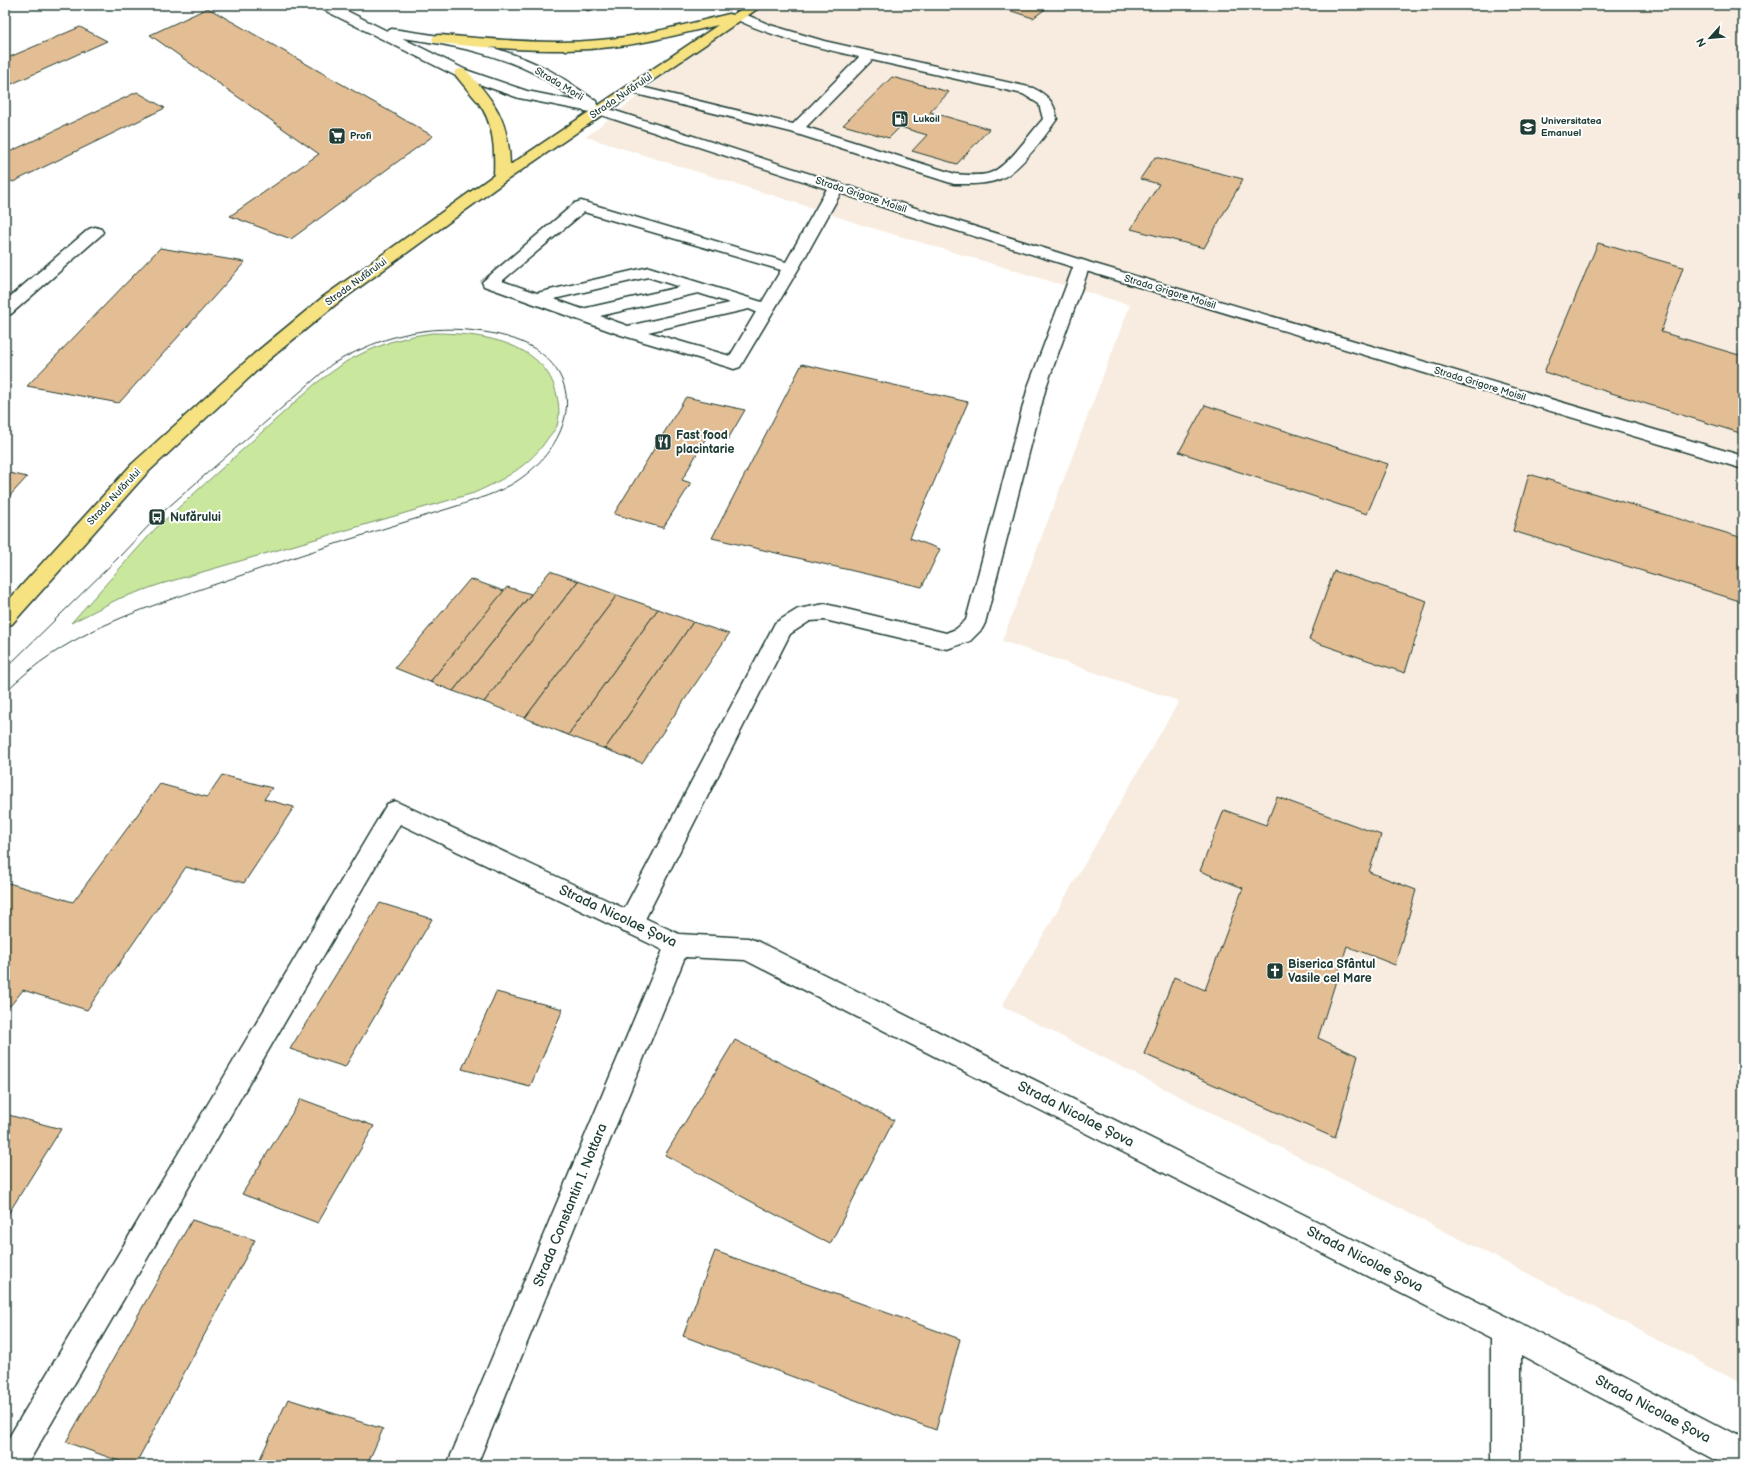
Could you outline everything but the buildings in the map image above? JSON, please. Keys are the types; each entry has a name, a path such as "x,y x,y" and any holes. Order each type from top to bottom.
{"main road":[{"name":"Strada Nufărului","path":"5,618 139,469 260,358 329,301 600,110 756,5"},
{"path":"439,39 533,45 601,44 646,37 740,16"},
{"path":"461,73 481,95 494,115 500,129 502,147 502,178"}],"street":[{"name":"Strada Morii","path":"325,5 461,73 524,95 600,110"},
{"path":"633,89 796,129 954,179 975,180 996,175 1009,166 1050,118 1049,107 1040,97 1028,91 868,56 784,34 765,28 740,16"},
{"name":"Strada Morii","path":"376,31 439,39 506,58 534,68 551,77 600,110"},
{"path":"796,129 868,56"},
{"name":"Strada Grigore Moisil","path":"600,110 1082,265 1743,462"},
{"path":"791,268 581,206 490,282 584,314 627,331 734,363 791,268 836,187"},
{"path":"5,310 95,232"},
{"path":"630,923 782,629 805,614 825,612 947,641 963,635 976,623 1037,387 1082,265"},
{"path":"536,298 649,272 766,308"},
{"path":"584,314 699,288"},
{"path":"627,331 749,304"},
{"name":"Strada Nicolae Șova","path":"10,1465 394,811 677,945 748,949 1506,1330 1743,1457"},
{"name":"Strada Constantin I. Nottara","path":"462,1465 677,945"},
{"path":"1506,1330 1506,1465"}],"shaded area":[{"path":"751,5 1743,5 1743,1383 1002,1006 1179,701 1002,641 1130,305 859,224 794,202 586,137 740,16"}],"green space":[{"path":"432,333 450,333 489,338 508,344 525,352 539,363 550,378 557,396 559,414 557,426 533,457 515,471 474,493 161,584 118,599 71,623 156,528 315,384 347,361 365,352 390,342"}],"tram line":[{"path":"5,669 120,556 157,517 332,364 351,354 387,339 405,334 443,329 484,332 514,339 541,353 556,369 564,386 567,403 564,421 557,438 546,454 533,469 517,481 472,501 280,562 174,598 111,622 71,642 52,654 5,692"}],"place":[{"name":"Lukoil","path":"900,119"},
{"name":"Universitatea Emanuel","path":"1528,127"},
{"name":"Profi","path":"337,136"},
{"name":"Fast food placintarie","path":"663,442"},
{"name":"Nufărului","path":"157,517"},
{"name":"Biserica Sfântul Vasile cel Mare","path":"1275,971"}]}
